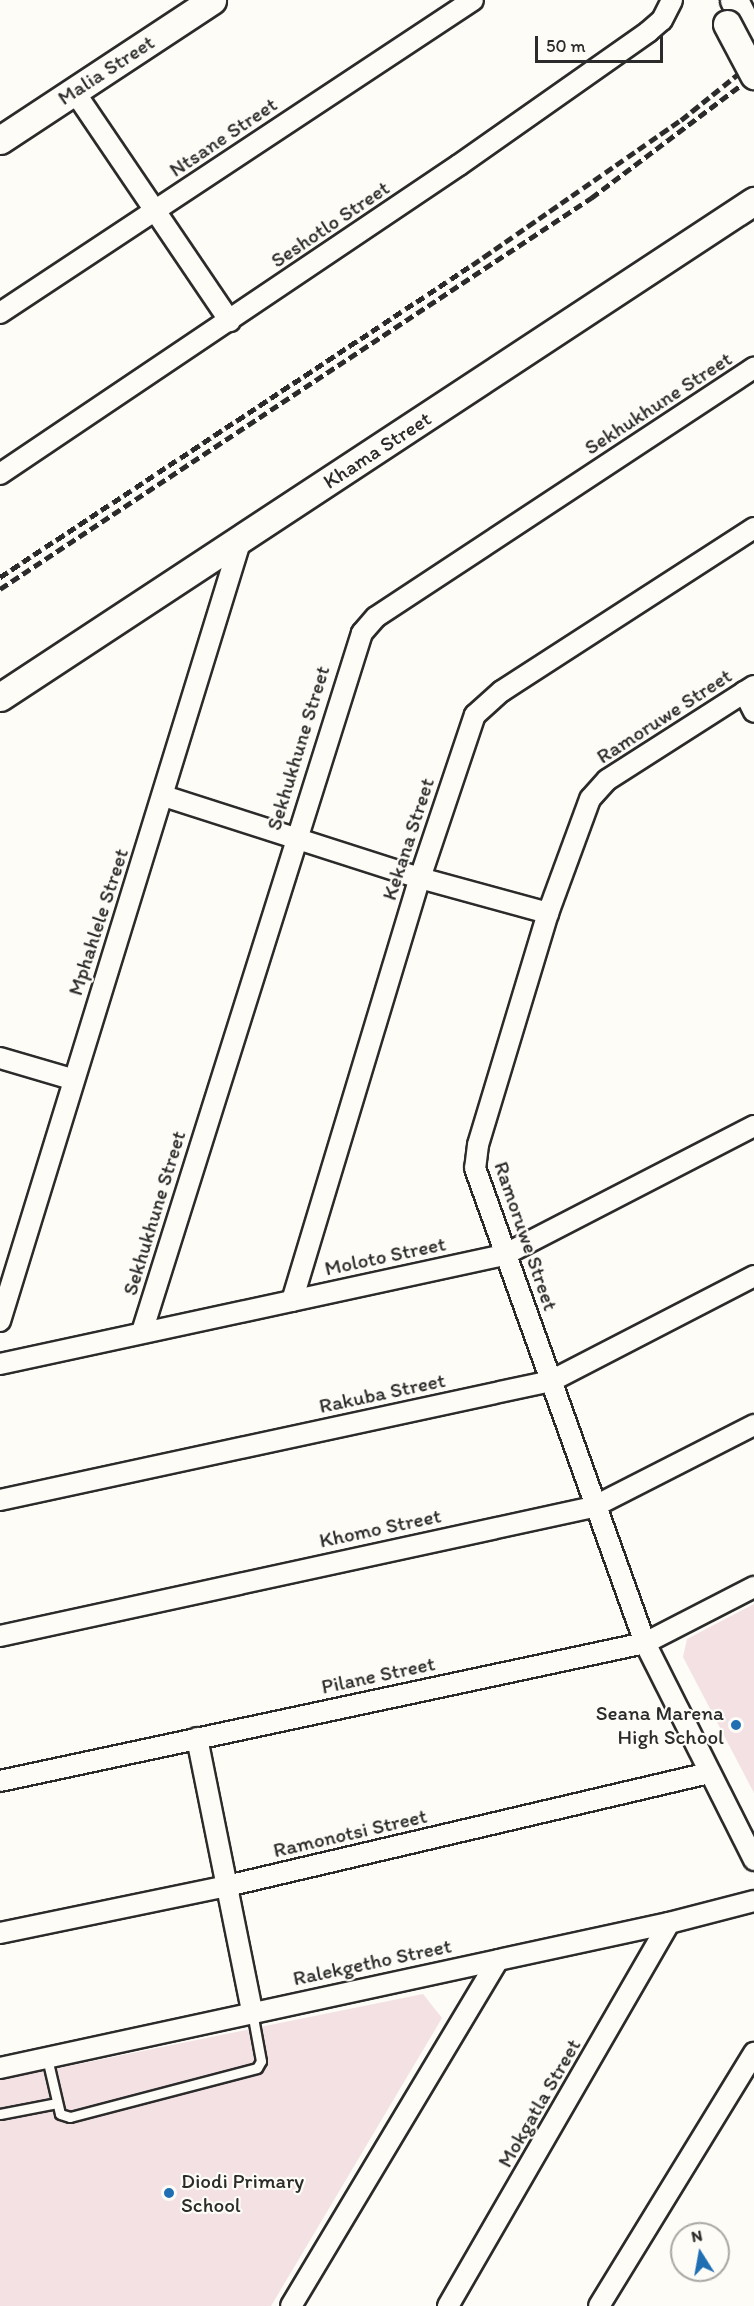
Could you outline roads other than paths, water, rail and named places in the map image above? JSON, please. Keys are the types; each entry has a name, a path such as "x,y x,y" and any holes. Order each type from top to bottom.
{"street":[{"name":"Malia Street","path":"0,140 212,0"},
{"name":"Ntsane Street","path":"0,313 473,0"},
{"name":"Seshotlo Street","path":"0,474 230,321 648,32 662,20 672,0"},
{"path":"715,0 734,13 754,40"},
{"path":"734,13 754,75"},
{"path":"74,92 230,321"},
{"name":"Khama Street","path":"0,698 754,201"},
{"name":"Sekhukhune Street","path":"142,1332 357,642 368,624 754,368"},
{"name":"Kekana Street","path":"292,1301 420,878 469,728 484,705 754,528"},
{"name":"Mphahlele Street","path":"0,1321 72,1079 164,796 241,539"},
{"path":"749,689 754,712"},
{"name":"Ramoruwe Street","path":"749,689 598,788 577,826 548,914 475,1159 476,1177 551,1382 593,1507 645,1643 754,1860"},
{"path":"164,796 420,878 548,914"},
{"path":"0,1058 72,1079"},
{"name":"Moloto Street","path":"0,1364 504,1255 754,1126"},
{"name":"Rakuba Street","path":"0,1500 551,1382 754,1276"},
{"name":"Khomo Street","path":"0,1636 593,1507 754,1425"},
{"name":"Pilane Street","path":"0,1781 645,1643 754,1587"},
{"path":"197,1738 252,2012"},
{"name":"Ramonotsi Street","path":"0,1933 227,1886 709,1773"},
{"name":"Ralekgetho Street","path":"0,2068 669,1923 754,1901"},
{"name":"Mokgatla Street","path":"448,2306 669,1923"},
{"path":"291,2306 498,1960"},
{"path":"599,2306 754,2053"}],"lane":[{"path":"47,2058 57,2103 63,2117 70,2117 250,2071 261,2061 252,2012"},
{"path":"0,2114 57,2103"}],"railway":[{"path":"0,577 472,265 681,120 754,61"},
{"path":"0,589 591,198 754,75"}],"place":[{"name":"Seana Marena High School","path":"736,1725"},
{"name":"Diodi Primary School","path":"169,2193"}]}
